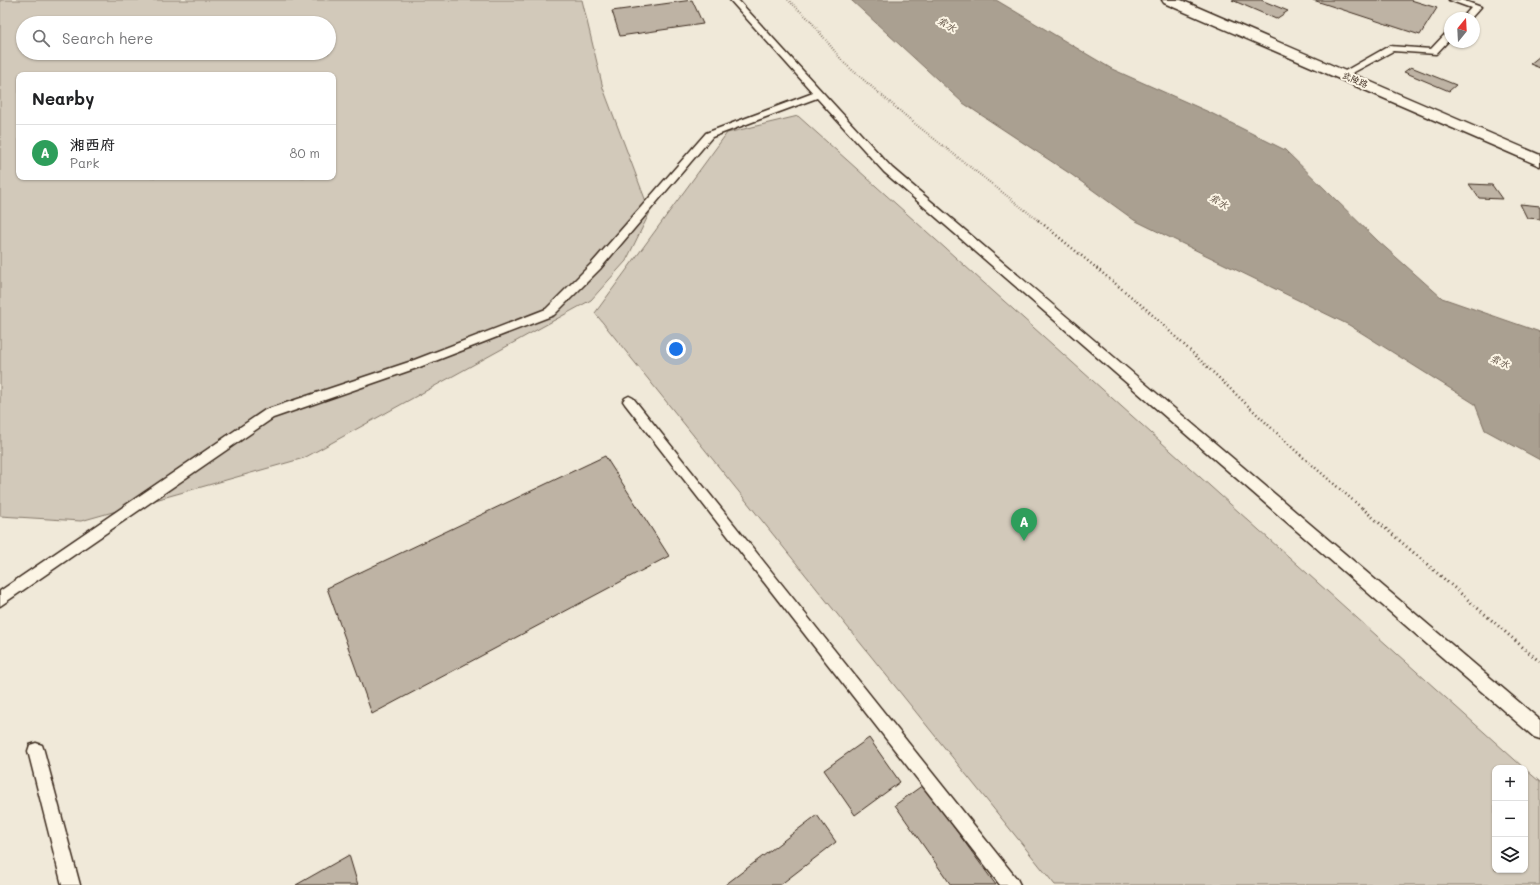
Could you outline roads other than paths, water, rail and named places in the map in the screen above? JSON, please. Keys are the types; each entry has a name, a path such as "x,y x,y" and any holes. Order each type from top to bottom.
{"street":[{"name":"武陵路","path":"1169,0 1540,161"}],"lane":[{"path":"734,0 888,170 1540,731"},
{"path":"1453,0 1477,7 1472,12"},
{"path":"1342,75 1392,48 1433,52 1444,40"},
{"path":"0,599 269,414 413,365 550,312 596,266 709,135 819,94"},
{"path":"629,401 1011,885"},
{"path":"36,751 71,885"}],"water":[{"name":"索水","path":"851,0 996,0 1112,69 1211,113 1285,150 1378,241 1442,298 1540,332 1540,460 1485,430 1475,404 1349,325 1134,220 1072,175 963,103"}],"place":[{"name":"湘西府","path":"1024,541"}]}
